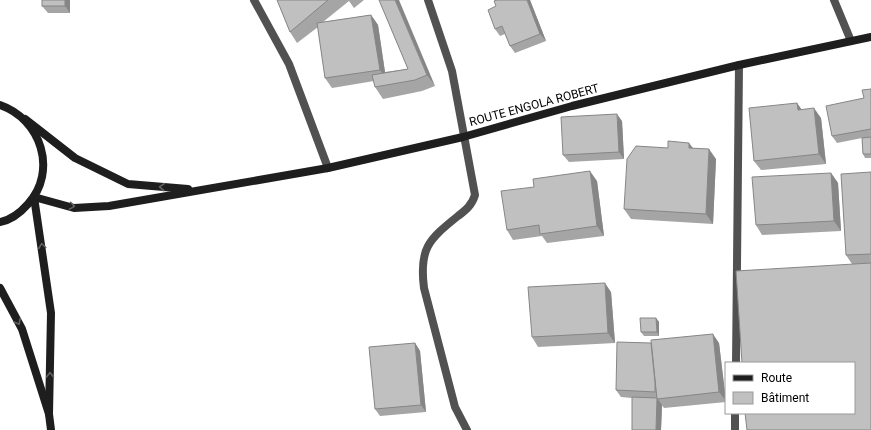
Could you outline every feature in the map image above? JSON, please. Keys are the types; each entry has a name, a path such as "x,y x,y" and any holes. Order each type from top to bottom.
{"street":[{"path":"254,0 290,64 328,168"},
{"path":"428,0 452,71 463,137 475,195 473,202 429,242 423,258 422,274 424,288 455,407 467,430"},
{"path":"834,0 851,41"},
{"name":"ROUTE ENGOLA ROBERT","path":"34,197 74,208 109,206 328,168 463,137 572,106 739,65 871,37"},
{"path":"736,362 739,65"},
{"path":"0,105 11,109 25,119 38,136 44,157 42,177 34,197 22,211 0,222"},
{"name":"ROUTE ENGOLA ROBERT","path":"25,119 75,158 128,184 201,190"},
{"path":"34,197 51,312 49,414 51,430"},
{"path":"0,288 22,329 49,414"},
{"path":"735,414 735,430"}],"building":[{"path":"42,0 65,0 65,6 42,6"},
{"path":"277,0 328,0 290,32"},
{"path":"379,0 395,0 427,75 415,80 375,87 372,75 408,69"},
{"path":"527,0 540,34 510,46 502,26 495,29 488,10 496,6 494,1"},
{"path":"371,15 380,70 325,78 317,23"},
{"path":"871,89 871,129 832,136 826,106 864,98 862,90"},
{"path":"797,103 798,110 814,108 819,154 754,161 749,108"},
{"path":"617,114 619,152 563,155 561,117"},
{"path":"871,137 871,154 863,154 862,138"},
{"path":"668,141 689,143 689,148 709,149 706,214 624,209 627,159 636,146 668,148"},
{"path":"590,171 597,226 540,234 539,225 507,230 501,191 534,187 533,179"},
{"path":"871,172 871,254 846,255 841,174"},
{"path":"831,173 834,221 756,225 752,177"},
{"path":"871,263 871,430 747,430 745,414 855,414 855,362 742,362 736,271"},
{"path":"605,283 608,333 532,337 528,287"},
{"path":"640,318 656,318 657,332 641,332"},
{"path":"713,334 719,392 657,399 651,340"},
{"path":"617,342 651,343 655,392 616,390"},
{"path":"415,343 421,405 375,409 369,347"},
{"path":"632,397 657,398 656,430 632,430"}]}
